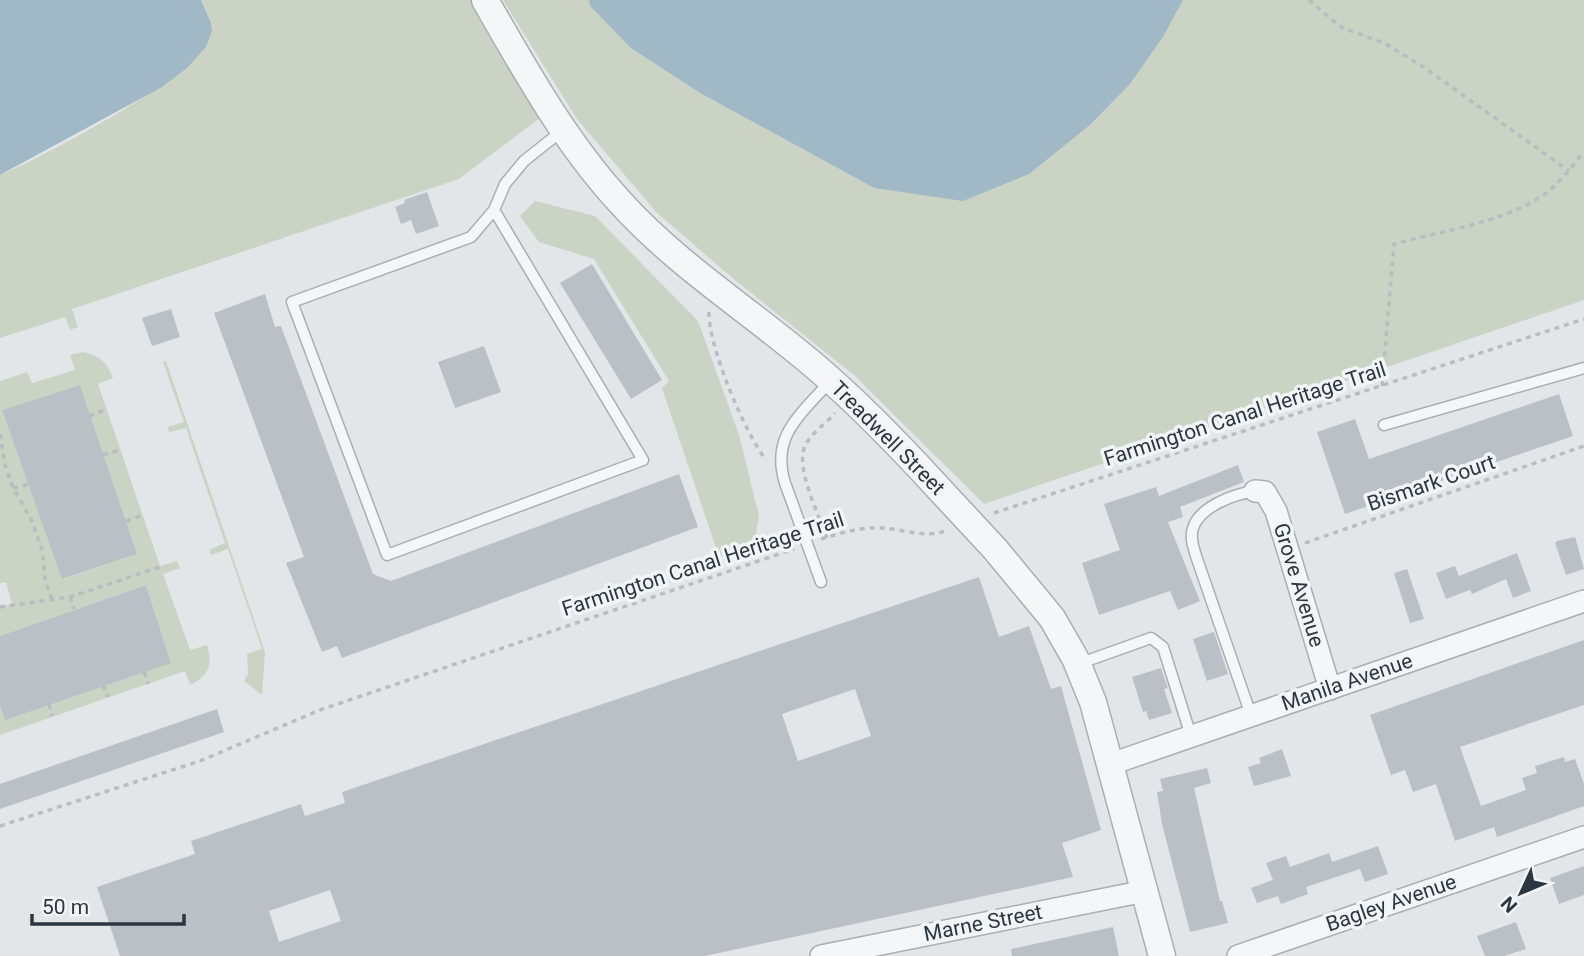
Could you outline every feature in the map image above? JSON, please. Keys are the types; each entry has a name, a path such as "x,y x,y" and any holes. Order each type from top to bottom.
{"street":[{"name":"Treadwell Street","path":"485,0 563,130 620,203 825,387 870,415 995,549 1052,618 1078,664 1093,702 1162,956"},
{"name":"Grove Avenue","path":"1255,491 1265,492 1276,511 1330,689"},
{"name":"Manila Avenue","path":"1111,764 1584,601"},
{"name":"Bagley Avenue","path":"1238,956 1584,837"},
{"name":"Marne Street","path":"821,956 899,948 1145,891"}],"lane":[{"path":"494,210 643,460 387,555 292,302 471,237 494,210 505,184 524,161 563,130"},
{"path":"1384,425 1584,368"},
{"path":"821,582 785,483 780,467 780,453 784,438 825,387"},
{"path":"1251,716 1196,556 1192,530 1204,513 1224,501 1255,491"},
{"path":"1078,664 1152,638 1163,647 1191,736"}],"path":[{"path":"1309,0 1341,27 1386,44 1425,68 1569,171"},
{"path":"1382,386 1394,244 1492,218 1540,198 1569,171 1584,151"},
{"path":"709,310 712,338 743,419 762,454 785,483"},
{"name":"Farmington Canal Heritage Trail","path":"985,517 1584,319"},
{"path":"825,387 836,412 811,437 802,455 803,468 827,538"},
{"path":"89,416 107,410"},
{"path":"0,434 5,465 13,488 32,521 42,550 45,579 52,600"},
{"name":"Bismark Court","path":"1287,549 1584,446"},
{"path":"103,455 120,450"},
{"path":"13,488 30,484"},
{"path":"126,521 143,515"},
{"name":"Farmington Canal Heritage Trail","path":"0,826 200,761 320,710 854,529 882,528 919,534 949,530"},
{"path":"0,607 70,597 160,567"},
{"path":"70,597 74,609"},
{"path":"144,671 148,684"},
{"path":"103,685 108,697"},
{"path":"49,704 52,716"}],"green space":[{"path":"201,0 472,0 541,117 459,179 72,309 78,327 70,330 65,317 0,338 0,175 112,117 173,77 194,59 206,45 210,33 208,17"},
{"path":"503,0 589,0 590,6 632,48 700,93 874,188 1091,124 1130,84 1163,37 1183,0 1584,0 1584,300 984,504 854,375 736,281 657,213 577,119"},
{"path":"535,201 595,216 698,321 739,435 759,516 754,546 719,557 662,388 669,381 594,259 539,242 520,216"},
{"path":"83,352 94,356 102,360 111,372 113,378 98,384 160,566 177,561 180,568 163,574 190,650 207,645 209,664 202,678 190,685 185,671 0,735 0,705 171,663 146,585 0,636 0,607 12,604 6,582 0,583 0,381 27,372 32,383 75,370 70,355","holes":["80,385 137,554 63,579 2,410"]},
{"path":"166,361 265,652 262,695 244,681 248,674 247,654 262,649 228,549 211,555 209,550 225,543 186,428 169,432 168,427 184,422 163,362"}],"water":[{"path":"0,0 201,0 212,31 206,47 188,67 162,87 0,175"},
{"path":"589,0 1183,0 1163,37 1130,84 1091,124 1029,174 963,201 874,188 700,93 631,48 590,6"}],"building":[{"path":"427,192 439,226 416,234 411,220 401,224 395,207 405,203 404,200"},
{"path":"592,264 662,380 631,399 560,283"},
{"path":"265,294 275,327 281,326 373,574 391,581 679,474 698,527 342,658 337,646 322,652 286,563 304,557 214,313"},
{"path":"171,309 180,337 152,346 142,318"},
{"path":"484,346 501,392 455,408 438,362"},
{"path":"80,385 137,554 62,579 2,410"},
{"path":"1559,394 1573,436 1345,514 1317,432 1355,419 1369,459"},
{"path":"1238,465 1244,482 1180,507 1183,517 1168,522 1200,601 1178,610 1170,591 1099,615 1082,563 1120,550 1104,504 1156,487 1159,496"},
{"path":"1575,537 1584,569 1566,575 1555,543"},
{"path":"1517,553 1531,591 1513,598 1506,579 1472,594 1470,590 1446,599 1436,573 1455,566 1459,576"},
{"path":"1407,569 1424,619 1410,623 1394,573"},
{"path":"979,577 999,637 1029,626 1051,689 1061,686 1101,830 1062,843 1073,877 705,956 120,956 97,887 195,854 191,841 301,804 305,816 345,803 342,792","holes":["855,689 871,736 798,761 782,714","330,890 341,921 279,942 269,911"]},
{"path":"146,585 171,663 5,720 0,705 0,636"},
{"path":"1214,632 1228,674 1207,681 1193,639"},
{"path":"1584,640 1584,705 1460,747 1481,806 1526,790 1522,778 1537,773 1535,766 1564,757 1565,762 1575,759 1584,784 1584,806 1497,837 1494,827 1455,841 1436,784 1413,792 1405,770 1391,775 1370,715"},
{"path":"1161,668 1172,713 1149,720 1146,711 1143,712 1132,677"},
{"path":"217,709 224,732 0,809 0,784"},
{"path":"1282,749 1291,776 1254,786 1248,767 1261,763 1259,758"},
{"path":"1207,768 1211,783 1194,788 1220,901 1228,923 1190,932 1162,824 1157,792 1163,791 1160,779"},
{"path":"1378,846 1388,874 1365,882 1360,869 1306,887 1308,894 1281,904 1278,896 1257,903 1251,888 1273,880 1266,863 1286,856 1290,867 1329,853 1332,862"},
{"path":"1584,866 1584,895 1559,904 1550,878"},
{"path":"1516,922 1526,949 1504,956 1485,956 1477,936"},
{"path":"1113,927 1119,956 1012,956 1011,949"}]}
